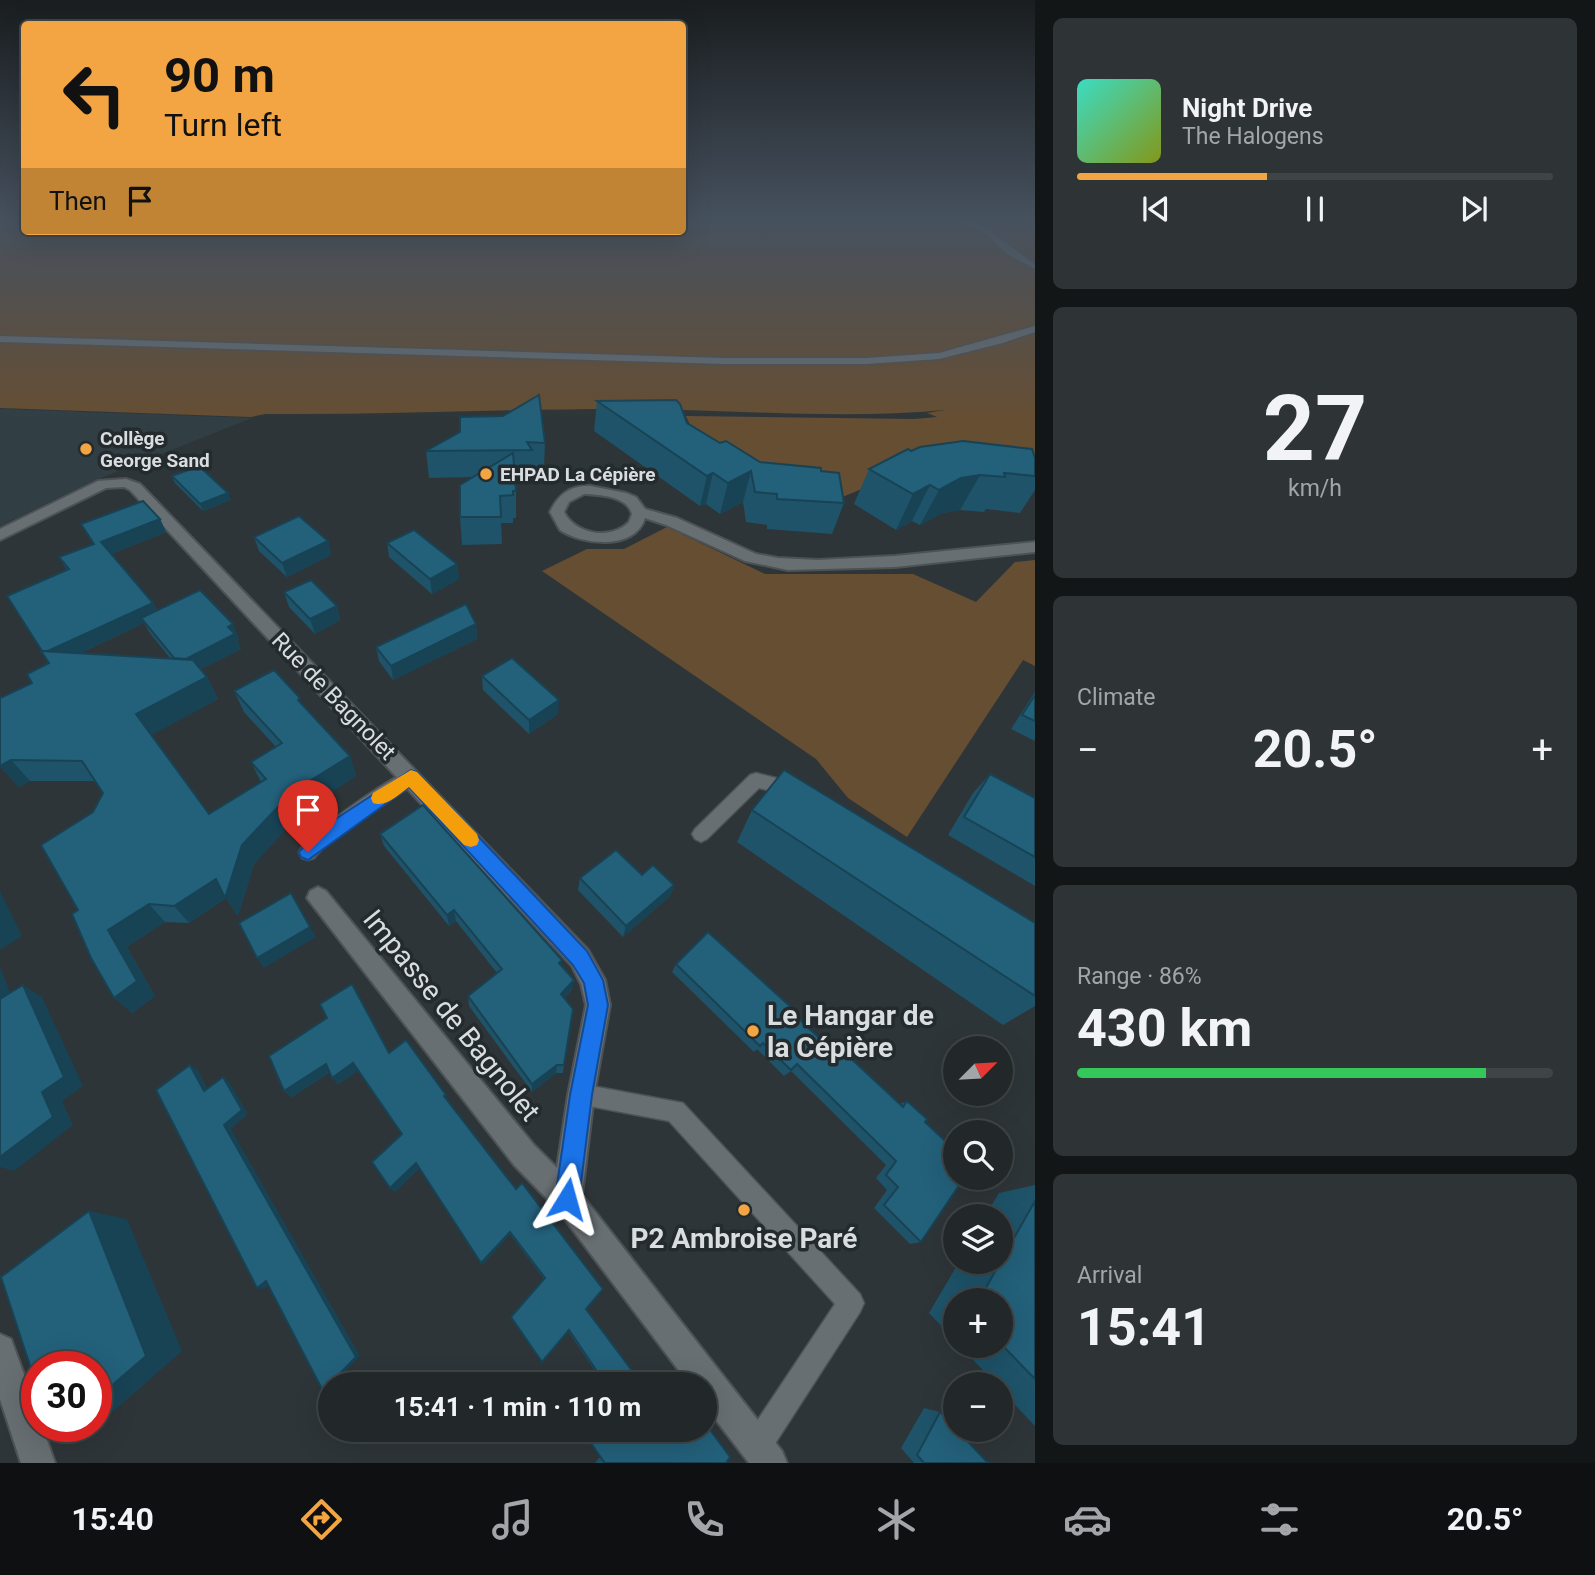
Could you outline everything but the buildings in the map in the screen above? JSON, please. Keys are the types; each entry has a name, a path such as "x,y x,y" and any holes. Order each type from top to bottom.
{"street":[{"name":"Rue de Bagnolet","path":"0,535 103,484 126,483 135,488 580,958 593,980 598,1005 581,1095 567,1199"},
{"path":"582,490 607,490 633,503 638,512 637,523 630,530 606,538 584,536 565,527 557,512 563,499 582,490"},
{"path":"638,512 661,516 741,554 768,562 806,565 903,562 1035,547"},
{"name":"Impasse de Bagnolet","path":"318,898 524,1155 567,1199"},
{"path":"567,1199 764,1454"},
{"path":"0,1350 38,1463"}],"lane":[{"path":"0,339 697,360 866,361 939,356 1035,329"},
{"path":"308,852 323,836 411,777"},
{"path":"701,834 756,780 786,787 802,807"},
{"path":"581,1095 675,1111 851,1303 764,1454"}],"shaded area":[{"path":"0,285 1035,285 1035,476 898,474 840,498 705,458 686,416 914,419 937,417 927,413 945,410 824,414 576,409 265,414 251,417 0,408"},
{"name":"Collège George Sand","path":"0,409 252,418 93,481 0,526"},
{"path":"667,527 765,574 913,574 976,602 1015,562 1035,560 1035,666 1023,660 907,837 848,798 816,759 542,571 587,549 624,549"}],"slow traffic":[{"path":"379,798 411,777 471,840"}],"place":[{"name":"Collège George Sand","path":"86,449"},
{"name":"EHPAD La Cépière","path":"486,474"},
{"name":"Le Hangar de la Cépière","path":"753,1031"},
{"name":"P2 Ambroise Paré","path":"744,1210"}],"route":[{"path":"308,852 323,836 411,777 580,958 593,980 598,1005 581,1095 567,1199"}]}
